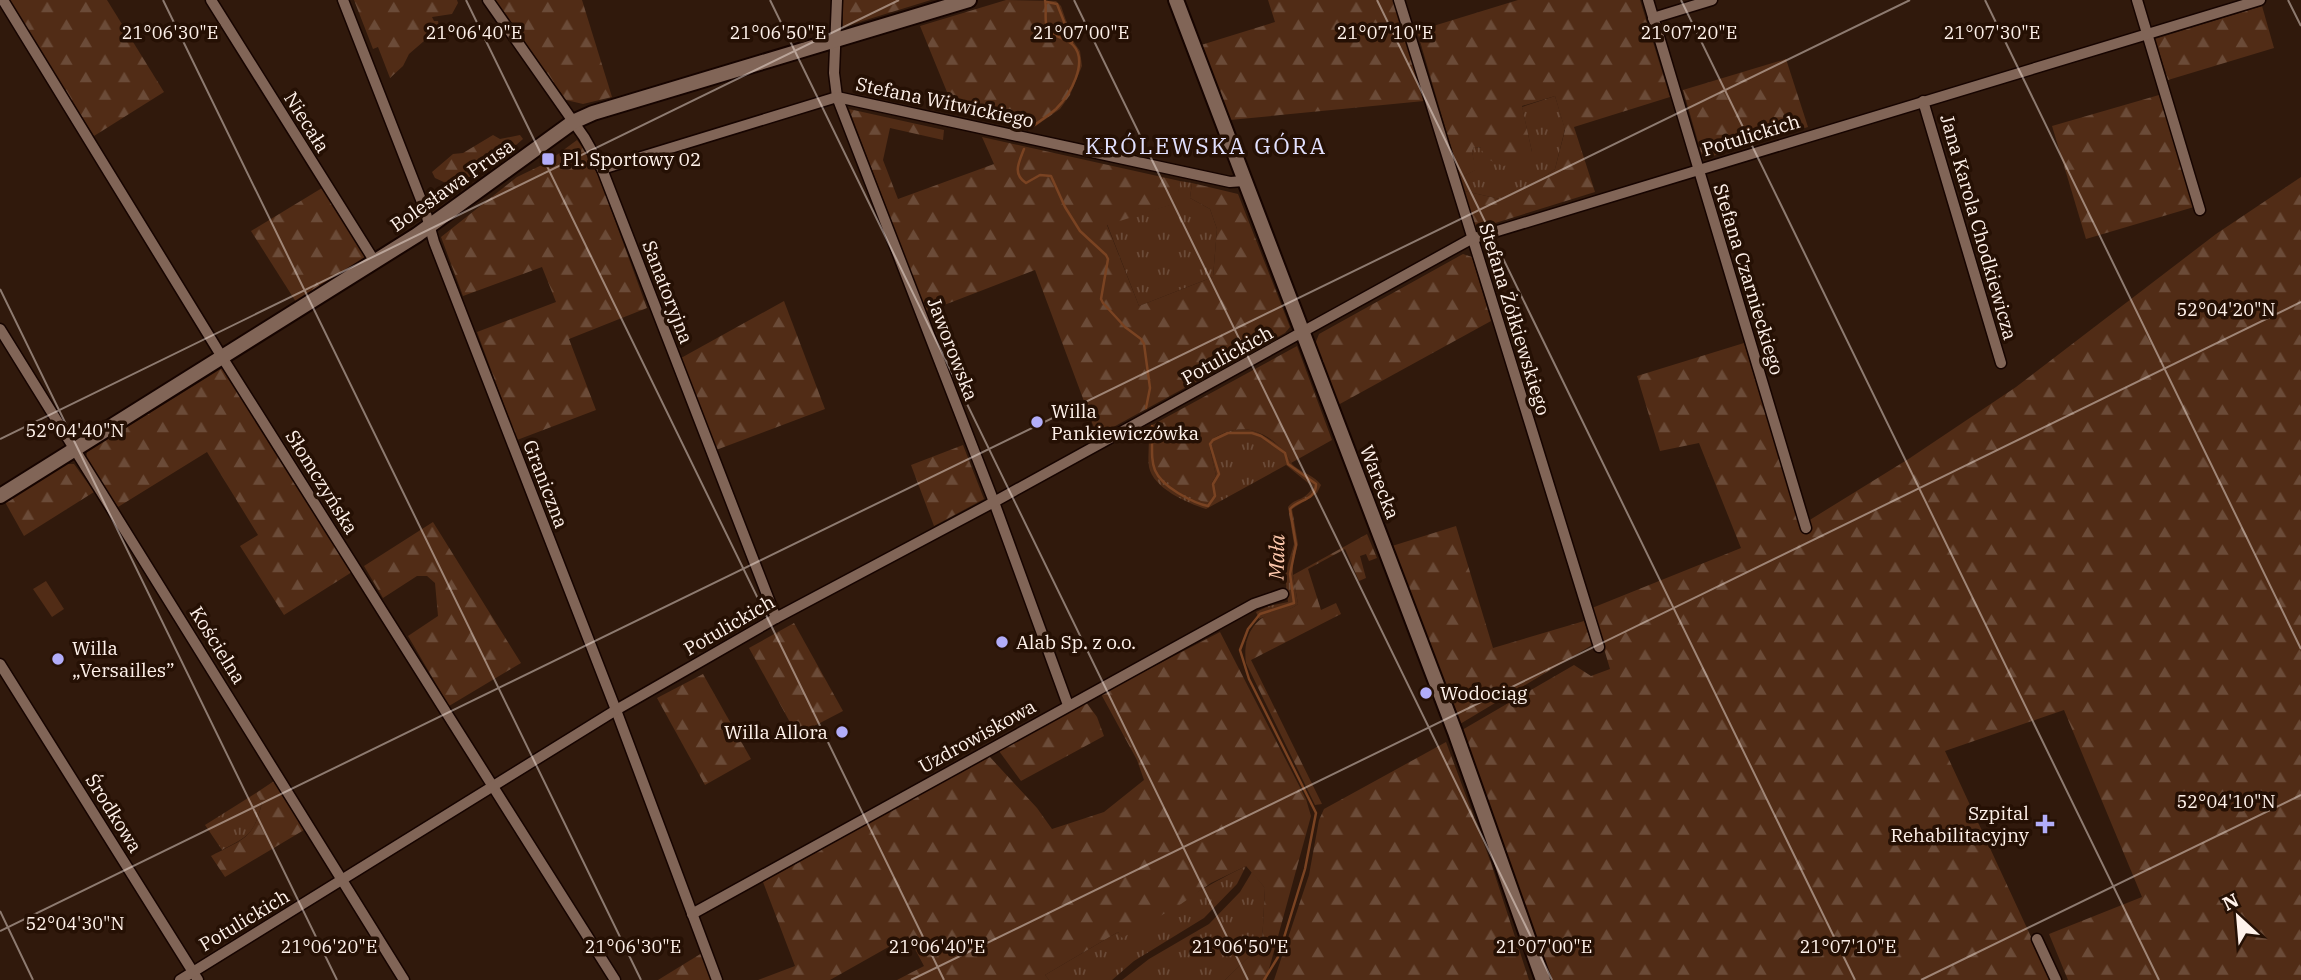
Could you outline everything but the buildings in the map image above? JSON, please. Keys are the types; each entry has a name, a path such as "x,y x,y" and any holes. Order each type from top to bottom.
{"street":[{"name":"Słomczyńska","path":"3,0 222,357 615,980"},
{"name":"Niecała","path":"211,0 375,262"},
{"name":"Graniczna","path":"343,0 717,980"},
{"name":"Sanatoryjna","path":"488,0 573,122 602,170 776,618"},
{"name":"Jaworowska","path":"837,0 834,73 837,97 994,502 1068,705"},
{"name":"Bolesława Prusa","path":"0,495 430,227 573,122 593,113 969,0"},
{"name":"Warecka","path":"1176,0 1455,732 1542,980"},
{"name":"Stefana Żółkiewskiego","path":"1399,0 1599,647"},
{"name":"Stefana Czarnieckiego","path":"1648,0 1807,528"},
{"path":"1653,18 1713,0"},
{"path":"2137,0 2200,210"},
{"name":"Potulickich","path":"180,980 195,976 493,785 616,710 776,618 994,502 1471,239 2260,0"},
{"name":"Stefana Witwickiego","path":"602,170 837,97 1230,182 1244,181"},
{"name":"Jana Karola Chodkiewicza","path":"1923,101 2001,363"},
{"name":"Kościelna","path":"0,329 404,980"},
{"name":"Uzdrowiskowa","path":"692,914 1254,604 1283,594"},
{"name":"Środkowa","path":"0,664 195,976"},
{"path":"2037,939 2056,980"}],"green space":[{"path":"8,0 107,0 164,92 94,136"},
{"path":"354,0 457,0 458,3 452,14 432,17 434,21 438,21 439,28 409,54 403,66 390,78 378,47 373,49"},
{"path":"495,0 582,0 612,97 583,104 566,100"},
{"path":"843,0 931,0 843,27"},
{"path":"1006,0 1056,1 1061,6 1073,41 1080,51 1082,66 1070,95 1060,109 1030,130 956,114 920,26"},
{"path":"1268,0 1393,0 1424,101 1230,120 1201,45 1275,22"},
{"path":"1518,0 1640,0 1670,97 1574,127 1595,192 1476,229 1464,191 1500,199 1538,181 1555,169 1565,130 1555,96 1522,106 1532,152 1524,163 1503,166 1487,159 1480,147 1474,147 1472,151 1476,170 1460,178 1417,31"},
{"path":"2262,6 2274,48 2168,80 2155,39"},
{"path":"1786,59 1808,127 1703,159 1683,90"},
{"path":"2159,95 2194,207 2086,239 2052,126"},
{"path":"1555,96 1565,129 1555,169 1538,181 1500,199 1464,191 1460,178 1475,170 1472,151 1474,147 1532,152 1522,107"},
{"path":"849,109 944,130 943,140 890,128 883,160 898,199 994,164 982,137 1180,181 1177,203 1107,225 1139,306 1213,277 1217,229 1210,209 1190,198 1192,183 1238,194 1290,327 1285,333 1097,436 1035,270 926,312"},
{"path":"493,135 500,139 520,135 523,139 485,172 448,184 435,178 432,172 453,154 463,153"},
{"path":"577,140 594,163 647,308 569,339 596,410 517,440 477,332 556,302 542,267 463,296 441,237 517,177 546,163"},
{"path":"2301,177 2301,980 2068,980 2049,934 2142,897 2064,710 1945,751 2051,980 1548,980 1462,730 1574,665 1591,676 1610,669 1592,608 1741,548 1699,443 1660,451 1637,376 1744,343 1800,526 1910,458 2016,387 2216,234"},
{"path":"1180,181 1192,183 1190,198 1210,209 1217,229 1213,277 1139,306 1107,224 1176,203"},
{"path":"322,188 366,258 296,302 251,231"},
{"path":"1463,254 1472,257 1491,321 1338,405 1315,344 1319,334"},
{"path":"784,301 825,409 716,450 681,358"},
{"path":"1297,346 1332,440 1291,463 1281,448 1260,433 1242,429 1217,436 1209,444 1216,476 1211,484 1212,498 1209,502 1201,501 1162,479 1157,468 1157,433 1154,424"},
{"path":"224,367 352,572 284,615 240,546 258,535 207,452 118,507 86,460 87,452"},
{"path":"1154,424 1157,433 1157,467 1211,484 1216,476 1209,444 1223,433 1249,430 1261,434 1282,448 1294,466 1321,485 1317,493 1292,509 1298,544 1293,575 1298,604 1259,619 1256,612 1288,602 1285,574 1294,544 1288,507 1313,487 1286,465 1206,509 1198,506 1172,494 1152,475 1149,467 1147,428"},
{"path":"963,445 984,499 934,526 911,465"},
{"path":"64,464 74,464 94,492 24,536 5,502"},
{"path":"433,522 521,663 449,706 408,636 438,616 435,583 427,576 417,576 383,598 364,566"},
{"path":"1456,526 1493,648 1584,621 1592,645 1460,724 1392,546"},
{"path":"1367,534 1377,558 1369,561 1366,554 1360,556 1366,578 1359,581 1345,549 1308,569 1321,610 1336,603 1341,614 1251,660 1322,804 1315,805 1246,663 1247,640 1258,621 1298,604 1293,575"},
{"path":"46,581 64,609 52,617 33,589"},
{"path":"794,623 843,711 797,735 749,648"},
{"path":"1220,632 1306,799 1311,816 1266,980 1225,980 1262,944 1265,888 1246,866 1211,883 1122,938 1118,932 1045,975 1049,980 897,980 924,966 908,936 830,980 758,980 795,966 763,882 989,756 1037,808 1052,829 1104,812 1144,780 1137,760 1101,694"},
{"path":"703,674 751,759 705,785 657,698"},
{"path":"1086,702 1097,717 1104,736 1021,781 999,751"},
{"path":"1446,742 1491,863 1529,980 1274,980 1309,875 1319,820 1324,809"},
{"path":"274,781 304,830 225,877 211,856 239,842 250,832 262,803 256,793"},
{"path":"256,793 262,802 253,827 245,837 222,850 205,825"},
{"path":"1246,866 1237,884 1204,918 1134,961 1112,980 1049,980 1045,975 1118,932 1122,937"},
{"path":"1252,872 1265,888 1262,944 1225,980 1122,980 1149,959 1209,924 1240,892"},
{"path":"702,953 712,980 658,980"}],"waterway":[{"name":"Mała","path":"1029,129 1061,103 1072,87 1078,69 1079,60 1073,45 1049,31 1047,27 1045,0"},
{"name":"Mała","path":"1047,2 1057,4 1072,42"},
{"name":"Mała","path":"1024,149 1018,168 1019,176 1026,183 1040,175 1051,176 1080,231 1108,259 1101,299 1144,344 1150,388 1146,408"},
{"name":"Mała","path":"1152,426 1152,457 1156,472 1168,486 1200,504 1208,506 1215,496 1213,484 1219,474 1210,444 1228,433 1252,433 1261,436 1285,453 1288,464 1316,484 1310,497 1290,509 1296,545 1290,574 1294,603 1260,614 1248,629 1240,650 1249,679 1316,813 1305,869 1278,957 1264,980"}],"place":[{"name":"Pl. Sportowy 02","path":"548,159"},
{"name":"Willa Pankiewiczówka","path":"1037,422"},
{"name":"Alab Sp. z o.o.","path":"1002,642"},
{"name":"Willa „Versailles”","path":"58,659"},
{"name":"Wodociąg","path":"1426,693"},
{"name":"Willa Allora","path":"842,732"},
{"name":"Szpital Rehabilitacyjny","path":"2045,824"}],"district":[{"name":"KRÓLEWSKA GÓRA","path":"1206,146"}]}
